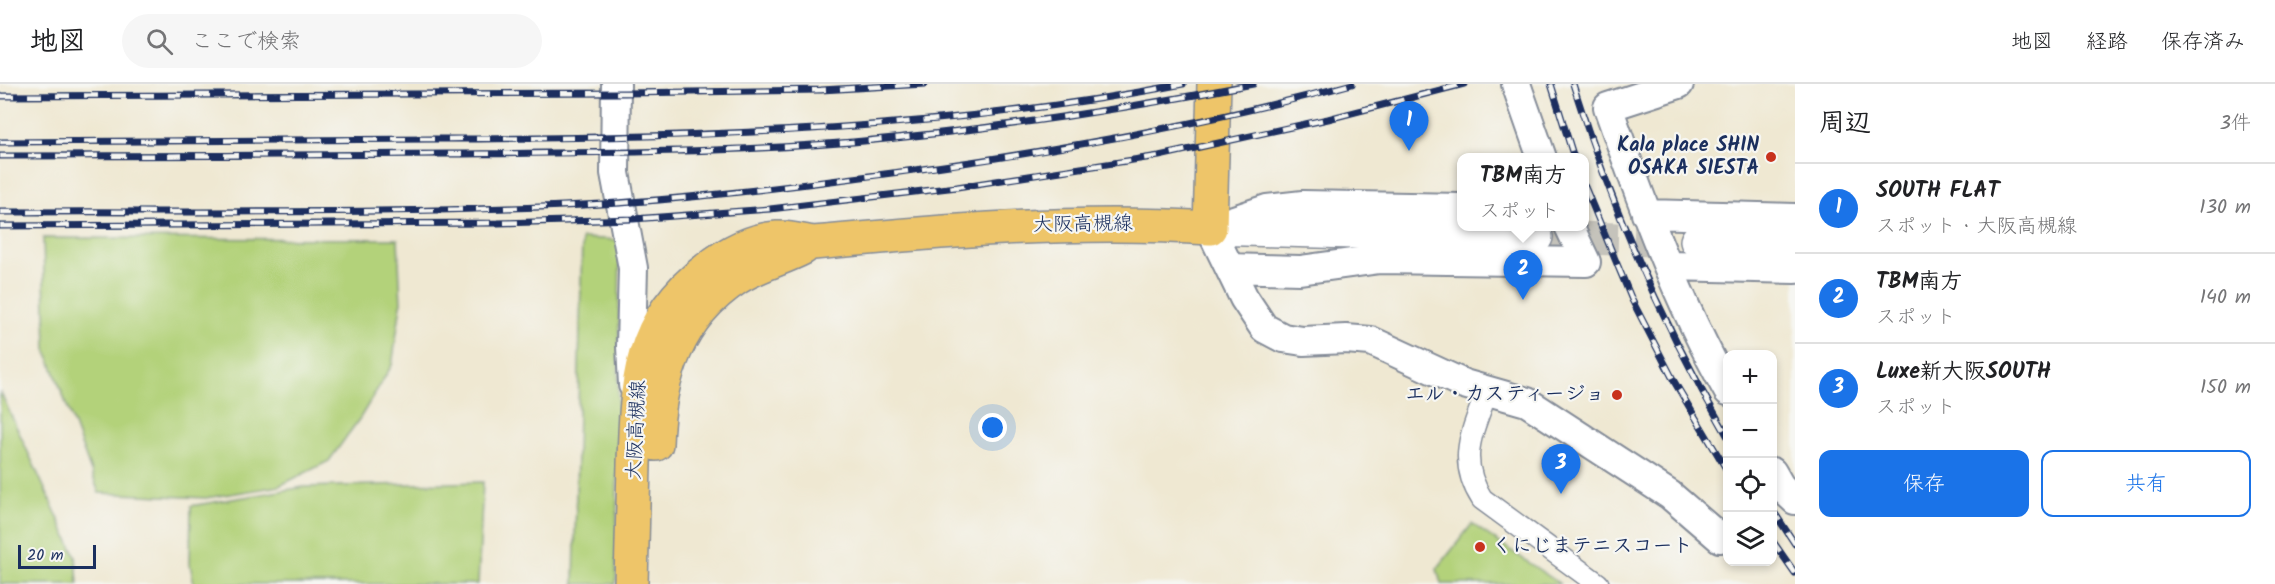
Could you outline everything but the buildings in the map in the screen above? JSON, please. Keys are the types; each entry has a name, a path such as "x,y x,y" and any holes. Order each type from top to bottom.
{"main road":[{"path":"1210,228 1214,84"},
{"name":"大阪高槻線","path":"631,584 635,420 642,362 651,337 664,314 695,277 722,257 752,243 778,238 813,243 1048,225 1157,224 1210,228"},
{"name":"大阪高槻線","path":"653,584 659,401 666,370 674,350 698,314 737,278 813,243"}],"street":[{"path":"616,84 615,172 633,268 631,346 635,420"},
{"path":"1516,84 1540,153"},
{"path":"1679,84 1608,107 1646,214 1679,294 1723,381"},
{"path":"1210,228 1267,209 1303,205 1457,208"},
{"path":"1646,214 1795,218"},
{"path":"1210,228 1536,237"},
{"path":"1210,228 1245,298 1264,327 1282,338 1303,341 1346,339 1371,341 1464,384 1527,402 1670,495 1720,538"},
{"path":"1230,268 1300,270 1380,259 1586,262 1571,231"},
{"path":"1697,241 1795,243"},
{"path":"1669,266 1795,269"},
{"path":"1487,391 1469,442 1468,469 1476,490 1482,499 1598,584"},
{"path":"1777,480 1795,500"}],"green space":[{"path":"43,238 398,239 401,305 392,365 360,418 329,461 279,486 206,498 99,493 46,349"},
{"path":"582,238 620,240 616,584 574,584"},
{"path":"0,391 76,557 78,584 0,584"},
{"path":"483,482 478,584 194,584 190,564 191,506 304,487"},
{"name":"くにじまテニスコート","path":"1472,524 1560,584 1441,584 1437,569"}],"tunnel":[{"path":"1536,237 1697,241"}],"railway":[{"path":"0,96 625,93 821,90 925,84"},
{"path":"0,142 623,137 717,134 811,129 998,113 1183,84"},
{"path":"0,156 601,153 803,146 1004,125 1104,111 1253,84"},
{"path":"0,212 452,210 602,204 697,196 917,170 1042,151 1229,115 1352,84"},
{"path":"0,226 498,223 633,219 770,209 957,187 1159,156 1328,119 1464,84"},
{"path":"1551,84 1572,153"},
{"path":"1573,84 1604,176 1640,265 1681,351 1723,428"},
{"path":"1589,197 1632,300 1675,383 1723,464"},
{"path":"1774,512 1795,544"},
{"path":"1777,547 1795,573"}],"place":[{"name":"SOUTH FLAT","path":"1409,151"},
{"name":"Kala place SHIN OSAKA SIESTA","path":"1771,157"},
{"name":"TBM南方","path":"1523,300"},
{"name":"エル・カスティージョ","path":"1617,395"},
{"name":"Luxe新大阪SOUTH","path":"1561,494"},
{"name":"くにじまテニスコート","path":"1480,547"}]}
